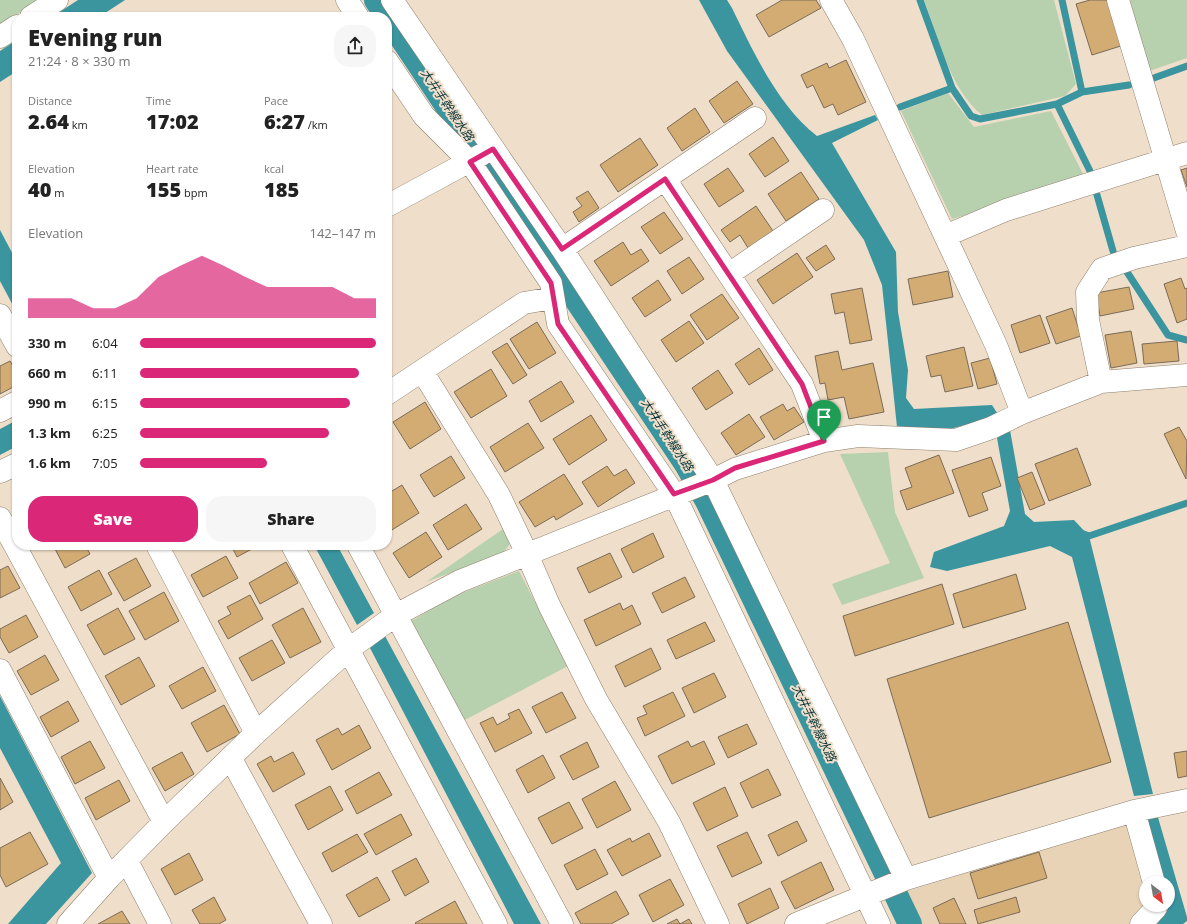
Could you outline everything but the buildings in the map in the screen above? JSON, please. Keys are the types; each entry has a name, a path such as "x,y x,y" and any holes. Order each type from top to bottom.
{"street":[{"path":"38,12 57,0"},
{"path":"346,0 354,12"},
{"path":"392,0 562,249 713,480 906,879"},
{"path":"831,0 853,39 996,345 1022,412"},
{"path":"1118,0 1187,231"},
{"path":"0,37 12,29"},
{"path":"392,68 424,116 470,162 551,283 558,324 681,492 874,893 879,924"},
{"path":"562,249 755,118"},
{"path":"392,203 493,149"},
{"path":"945,236 1006,210 1187,153"},
{"path":"665,179 802,384 824,441"},
{"path":"729,274 823,210"},
{"path":"1101,382 1088,320 1088,292 1102,269 1134,258 1187,246"},
{"path":"392,391 524,303 553,298"},
{"path":"1,318 12,337"},
{"path":"422,371 499,495 549,605 596,699 669,822 718,924"},
{"path":"68,924 109,878 164,822 256,732 349,649 396,615 460,581 713,480 735,468 824,441 858,436 956,440 991,428 1022,412 1101,382 1187,375"},
{"path":"0,411 12,405"},
{"path":"0,472 12,466"},
{"path":"0,518 12,540"},
{"path":"17,550 164,822"},
{"path":"160,550 256,732"},
{"path":"295,550 496,924"},
{"path":"361,550 562,924"},
{"path":"0,670 109,878"},
{"path":"230,759 321,924"},
{"path":"796,924 906,879 1134,811 1187,800"},
{"path":"1134,811 1152,876"},
{"path":"127,861 160,924"},
{"path":"1141,924 1152,912"}],"shaded area":[{"path":"1129,822 1144,876 1139,876 1139,912 1141,912 1130,924 920,924 905,892"}],"green space":[{"path":"0,0 40,0 21,12 12,12 12,18 0,25"},
{"path":"924,0 1054,0 1076,84 1065,96 982,115 961,91 953,77 946,62"},
{"path":"1130,0 1187,0 1187,58 1149,71"},
{"path":"948,93 974,127 1051,111 1085,178 952,219 901,111"},
{"path":"888,452 895,512 924,578 842,605 832,584 890,563 840,454"},
{"path":"506,527 512,541 503,553 426,582"},
{"path":"519,571 568,666 461,722 408,623 454,596"}],"water":[{"path":"78,0 125,0 107,12 60,12"},
{"path":"699,0 727,0 758,59 779,94 803,124 817,136 875,115 878,120 832,143 896,252 898,312 908,370 906,398 914,409 992,405 999,416 950,429 897,427 882,285 864,240 727,51"},
{"path":"12,43 12,74 0,82 0,51"},
{"path":"0,230 12,253 12,304 0,281"},
{"path":"12,423 12,449 0,455 0,429"},
{"path":"1010,430 1025,514 1034,522 1074,520 1089,536 1153,794 1134,796 1072,557 1050,546 947,571 930,567 934,552 1004,526 1010,511 997,438"},
{"path":"317,550 340,550 374,613 357,625"},
{"path":"385,636 541,924 514,924 370,648"},
{"path":"0,696 92,873 46,924 8,924 61,863 0,748"},
{"path":"1157,814 1187,917 1187,921 1183,924 1157,924 1166,912 1175,912 1175,876 1159,876 1143,818"}],"waterway":[{"name":"大井手幹線水路","path":"376,0 384,12"},
{"path":"920,0 952,88 971,116 980,119 1057,104 1090,171"},
{"path":"1057,104 1082,92 1062,0"},
{"name":"大井手幹線水路","path":"392,24 686,464 707,501 910,924"},
{"path":"1151,79 1187,66"},
{"path":"1082,92 1129,85"},
{"path":"900,107 952,88"},
{"path":"1097,195 1113,251"},
{"path":"1127,272 1168,335 1187,340"},
{"path":"1081,533 1089,536 1187,503"}],"route":[{"path":"493,149 562,249 665,179 802,384 824,441 735,468 713,480 674,494 558,324 551,283 470,162 493,149"}]}
